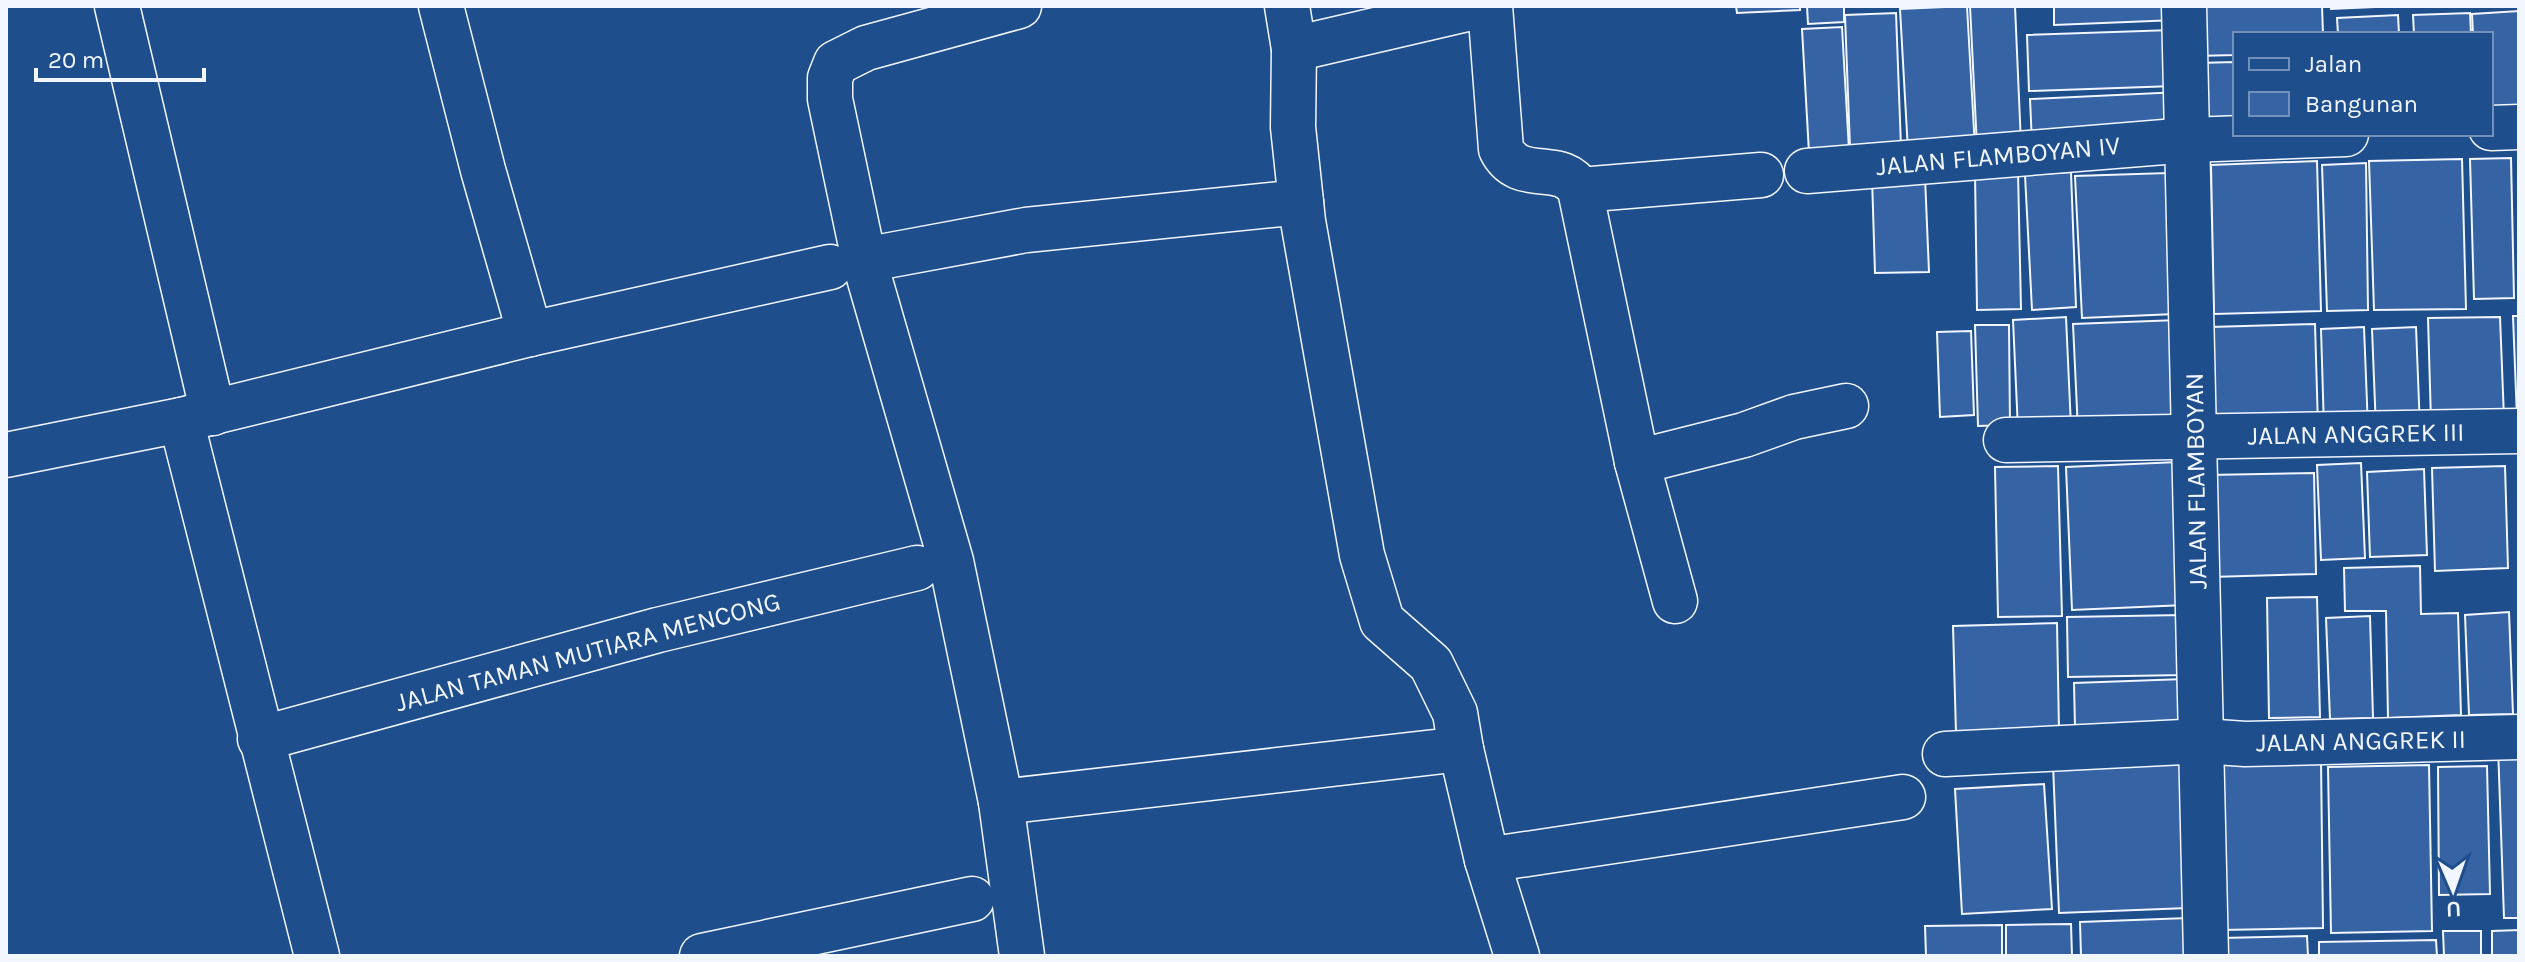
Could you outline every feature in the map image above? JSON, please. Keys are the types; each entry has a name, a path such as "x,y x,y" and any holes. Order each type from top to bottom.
{"street":[{"path":"117,6 260,739 317,956"},
{"path":"441,6 483,170 530,334"},
{"path":"1019,6 866,48 836,63 830,78 830,99 847,264 951,561 1001,802 1022,956"},
{"path":"1287,6 1294,49 1293,127 1301,202 1362,555 1382,621 1431,664 1455,713 1487,860 1517,956"},
{"path":"1294,49 1479,6"},
{"path":"1490,6 1501,149 1507,161 1519,169 1563,174 1575,180 1580,190 1637,462 1675,601"},
{"name":"JALAN FLAMBOYAN","path":"2184,6 2206,956"},
{"path":"2493,128 2519,127"},
{"name":"JALAN FLAMBOYAN IV","path":"1807,171 2189,140 2294,136"},
{"path":"1580,190 1761,175"},
{"path":"6,455 197,416 530,334 847,264 1026,230 1301,202"},
{"path":"1637,462 1744,435 1794,417 1846,406"},
{"name":"JALAN ANGGREK III","path":"2006,440 2519,431"},
{"name":"JALAN TAMAN MUTIARA MENCONG","path":"260,739 658,630 917,568"},
{"name":"JALAN ANGGREK II","path":"1945,754 2203,741 2245,744 2519,737"},
{"path":"1001,802 1461,749"},
{"path":"1487,860 1903,797"},
{"path":"702,956 972,899"}],"building":[{"path":"1736,6 1800,6 1800,10 1737,13"},
{"path":"1807,6 1844,6 1844,22 1808,24"},
{"path":"1967,6 1975,148 1908,151 1900,9"},
{"path":"1970,6 2015,6 2021,144 1977,147"},
{"path":"2054,6 2176,6 2176,20 2054,25"},
{"path":"2195,6 2322,6 2323,32 2233,32 2233,55 2196,56"},
{"path":"2331,6 2398,6 2331,9"},
{"path":"2519,11 2519,118 2493,119 2493,32 2473,32 2472,14"},
{"path":"1896,13 1901,147 1850,148 1845,15"},
{"path":"2470,13 2471,32 2414,32 2413,15"},
{"path":"2398,15 2399,32 2338,32 2337,18"},
{"path":"1842,27 1849,150 1809,153 1802,29"},
{"path":"2172,30 2174,86 2029,91 2027,35"},
{"path":"2233,62 2233,128 2200,129 2197,63"},
{"path":"2180,92 2181,137 2032,143 2030,99"},
{"path":"2511,158 2514,298 2474,299 2470,159"},
{"path":"2462,159 2466,309 2374,310 2369,161"},
{"path":"2317,161 2321,311 2214,314 2211,165"},
{"path":"2366,163 2368,310 2327,311 2322,165"},
{"path":"2018,171 2021,309 1977,310 1975,173"},
{"path":"2071,172 2076,307 2032,310 2025,175"},
{"path":"2168,173 2175,314 2082,318 2075,176"},
{"path":"1925,177 1929,272 1875,273 1872,178"},
{"path":"2513,316 2519,316 2519,418 2517,418"},
{"path":"2066,317 2071,427 2018,430 2013,320"},
{"path":"2500,317 2504,418 2431,421 2428,318"},
{"path":"2178,320 2182,427 2078,431 2073,324"},
{"path":"2315,324 2318,426 2213,429 2210,327"},
{"path":"1975,325 2009,325 2010,425 1978,426"},
{"path":"2364,327 2368,428 2324,429 2321,329"},
{"path":"2416,327 2420,428 2376,429 2372,329"},
{"path":"1971,331 1974,415 1940,417 1937,332"},
{"path":"2178,462 2185,605 2072,610 2066,467"},
{"path":"2361,463 2365,558 2321,560 2317,465"},
{"path":"2058,466 2062,616 1998,617 1995,467"},
{"path":"2505,466 2508,568 2435,571 2432,468"},
{"path":"2424,469 2427,555 2370,557 2367,472"},
{"path":"2314,473 2316,574 2211,577 2208,475"},
{"path":"2420,566 2421,614 2458,613 2461,715 2388,718 2386,611 2345,611 2344,568"},
{"path":"2317,597 2320,717 2269,718 2267,598"},
{"path":"2509,612 2513,714 2469,715 2465,615"},
{"path":"2183,615 2184,675 2068,677 2067,617"},
{"path":"2370,616 2373,718 2330,719 2326,618"},
{"path":"2057,623 2059,730 1956,733 1953,626"},
{"path":"2184,679 2186,723 2075,727 2074,683"},
{"path":"2519,745 2519,918 2504,918 2498,746"},
{"path":"2182,759 2188,908 2059,913 2053,764"},
{"path":"2321,760 2323,928 2221,930 2219,762"},
{"path":"2429,765 2432,931 2331,933 2328,767"},
{"path":"2487,766 2490,894 2439,895 2438,767"},
{"path":"2044,784 2052,909 1962,914 1955,789"},
{"path":"2188,918 2189,956 2081,956 2080,922"},
{"path":"2071,924 2072,956 2006,956 2006,925"},
{"path":"2002,925 2002,956 1926,956 1925,926"},
{"path":"2519,930 2519,956 2492,956 2492,931"},
{"path":"2443,931 2481,931 2481,956 2444,956"},
{"path":"2307,936 2308,956 2221,956 2221,938"},
{"path":"2436,940 2437,956 2319,956 2319,942"}]}
